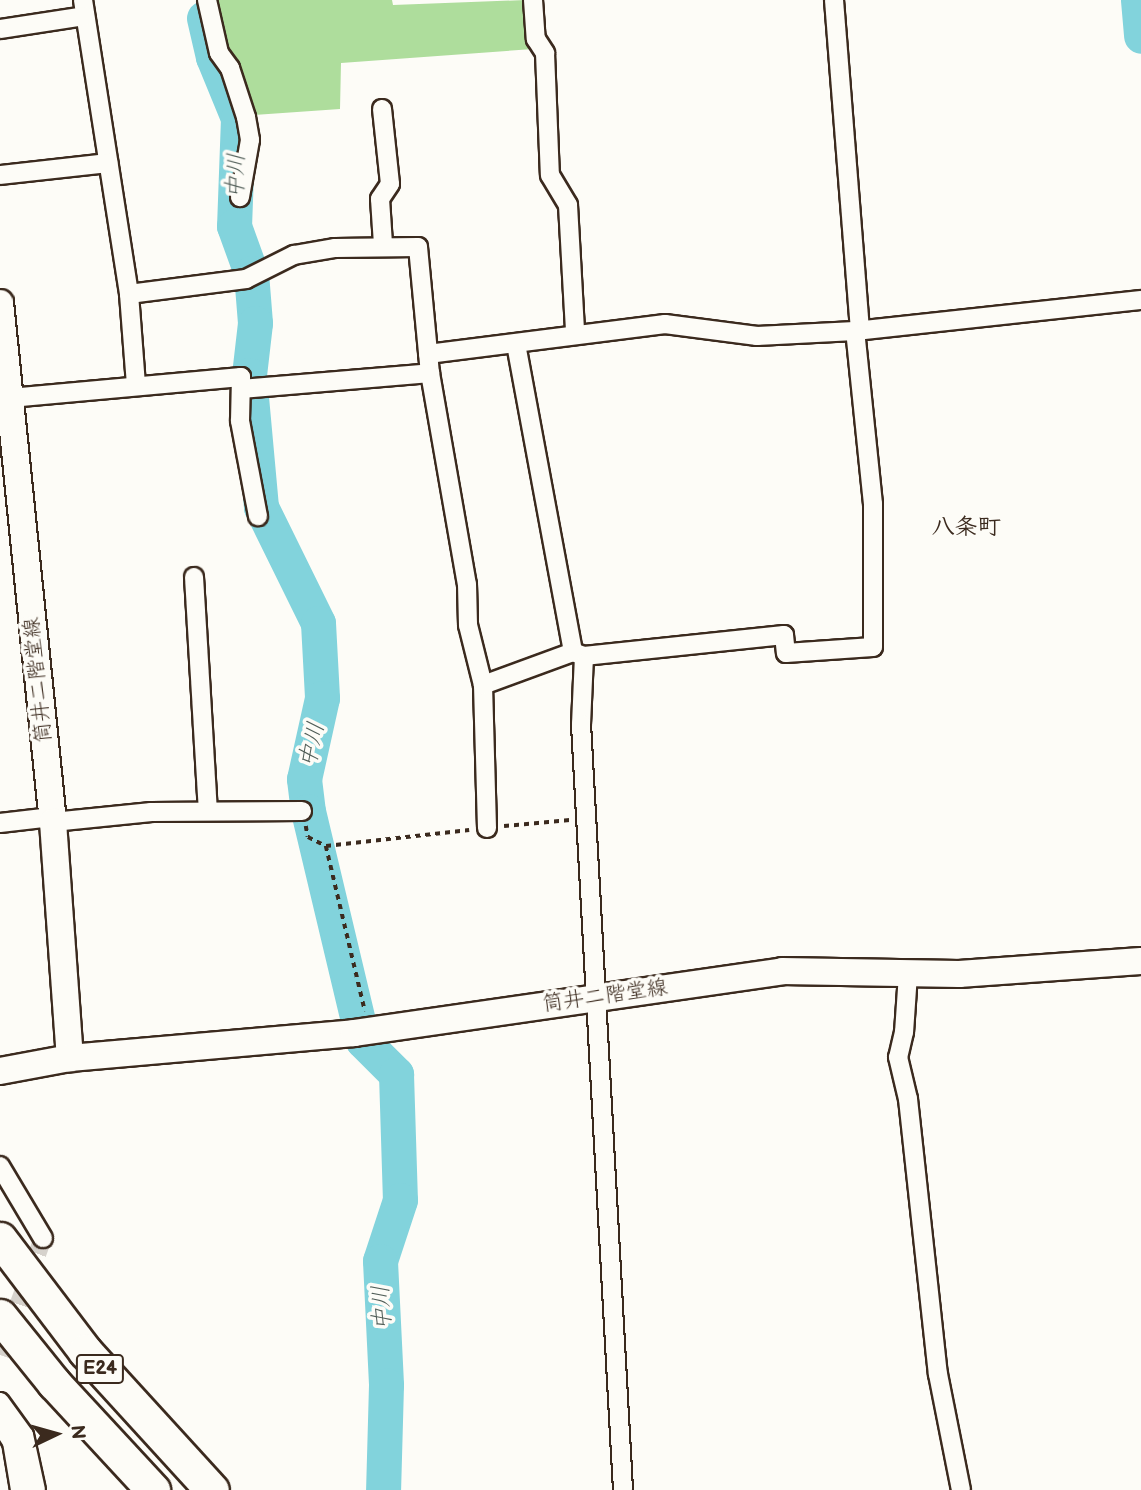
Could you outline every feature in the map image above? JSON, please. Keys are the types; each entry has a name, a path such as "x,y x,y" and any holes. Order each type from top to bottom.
{"highway":[{"name":"E24","path":"0,1239 85,1351 212,1490"},
{"name":"E24","path":"0,1316 54,1384 153,1490"}],"main road":[{"name":"筒井二階堂線","path":"0,303 7,406 53,820 70,1058"},
{"name":"筒井二階堂線","path":"0,1071 70,1058 364,1031 782,971 908,974 1141,961"}],"street":[{"path":"207,0 219,52 230,68 247,117 250,140 240,197"},
{"path":"533,0 536,39 544,53 550,175 568,205 575,332"},
{"path":"483,685 578,654 784,635 786,653 873,647 873,504 834,0"},
{"path":"0,29 84,8 128,294 136,384"},
{"path":"382,109 390,184 380,199 383,244"},
{"path":"0,175 108,163"},
{"path":"128,294 252,276 294,255 383,244 418,247 430,373 467,584 468,625 483,685 487,828"},
{"path":"428,354 516,344 575,332 665,324 757,336 858,331 1134,300"},
{"path":"516,344 578,654 623,1490"},
{"path":"249,388 430,373"},
{"path":"7,406 136,384 241,377 249,388"},
{"path":"249,388 240,421 258,516"},
{"path":"194,577 208,811"},
{"path":"0,822 208,811 302,811"},
{"path":"908,974 904,1032 898,1057 908,1099 938,1374 961,1490"},
{"path":"0,1166 43,1238"},
{"path":"0,1402 24,1435 36,1490"},
{"path":"0,1423 12,1442 20,1490"}],"path":[{"path":"308,837 326,846 586,818"},
{"path":"326,846 350,933 364,1031"}],"green space":[{"path":"216,0 392,0 393,5 525,0 533,49 341,63 340,109 254,115 223,35"}],"waterway":[{"path":"1138,0 1141,36"},
{"name":"中川","path":"204,18 213,57 238,118 234,226 251,273 255,323 249,375 261,507 318,623 322,698 304,779 308,811 363,1041 396,1074 400,1200 380,1261 386,1385 383,1490"}],"tunnel":[{"path":"0,1355 43,1238"}],"district":[{"name":"八条町","path":"966,527"}]}
